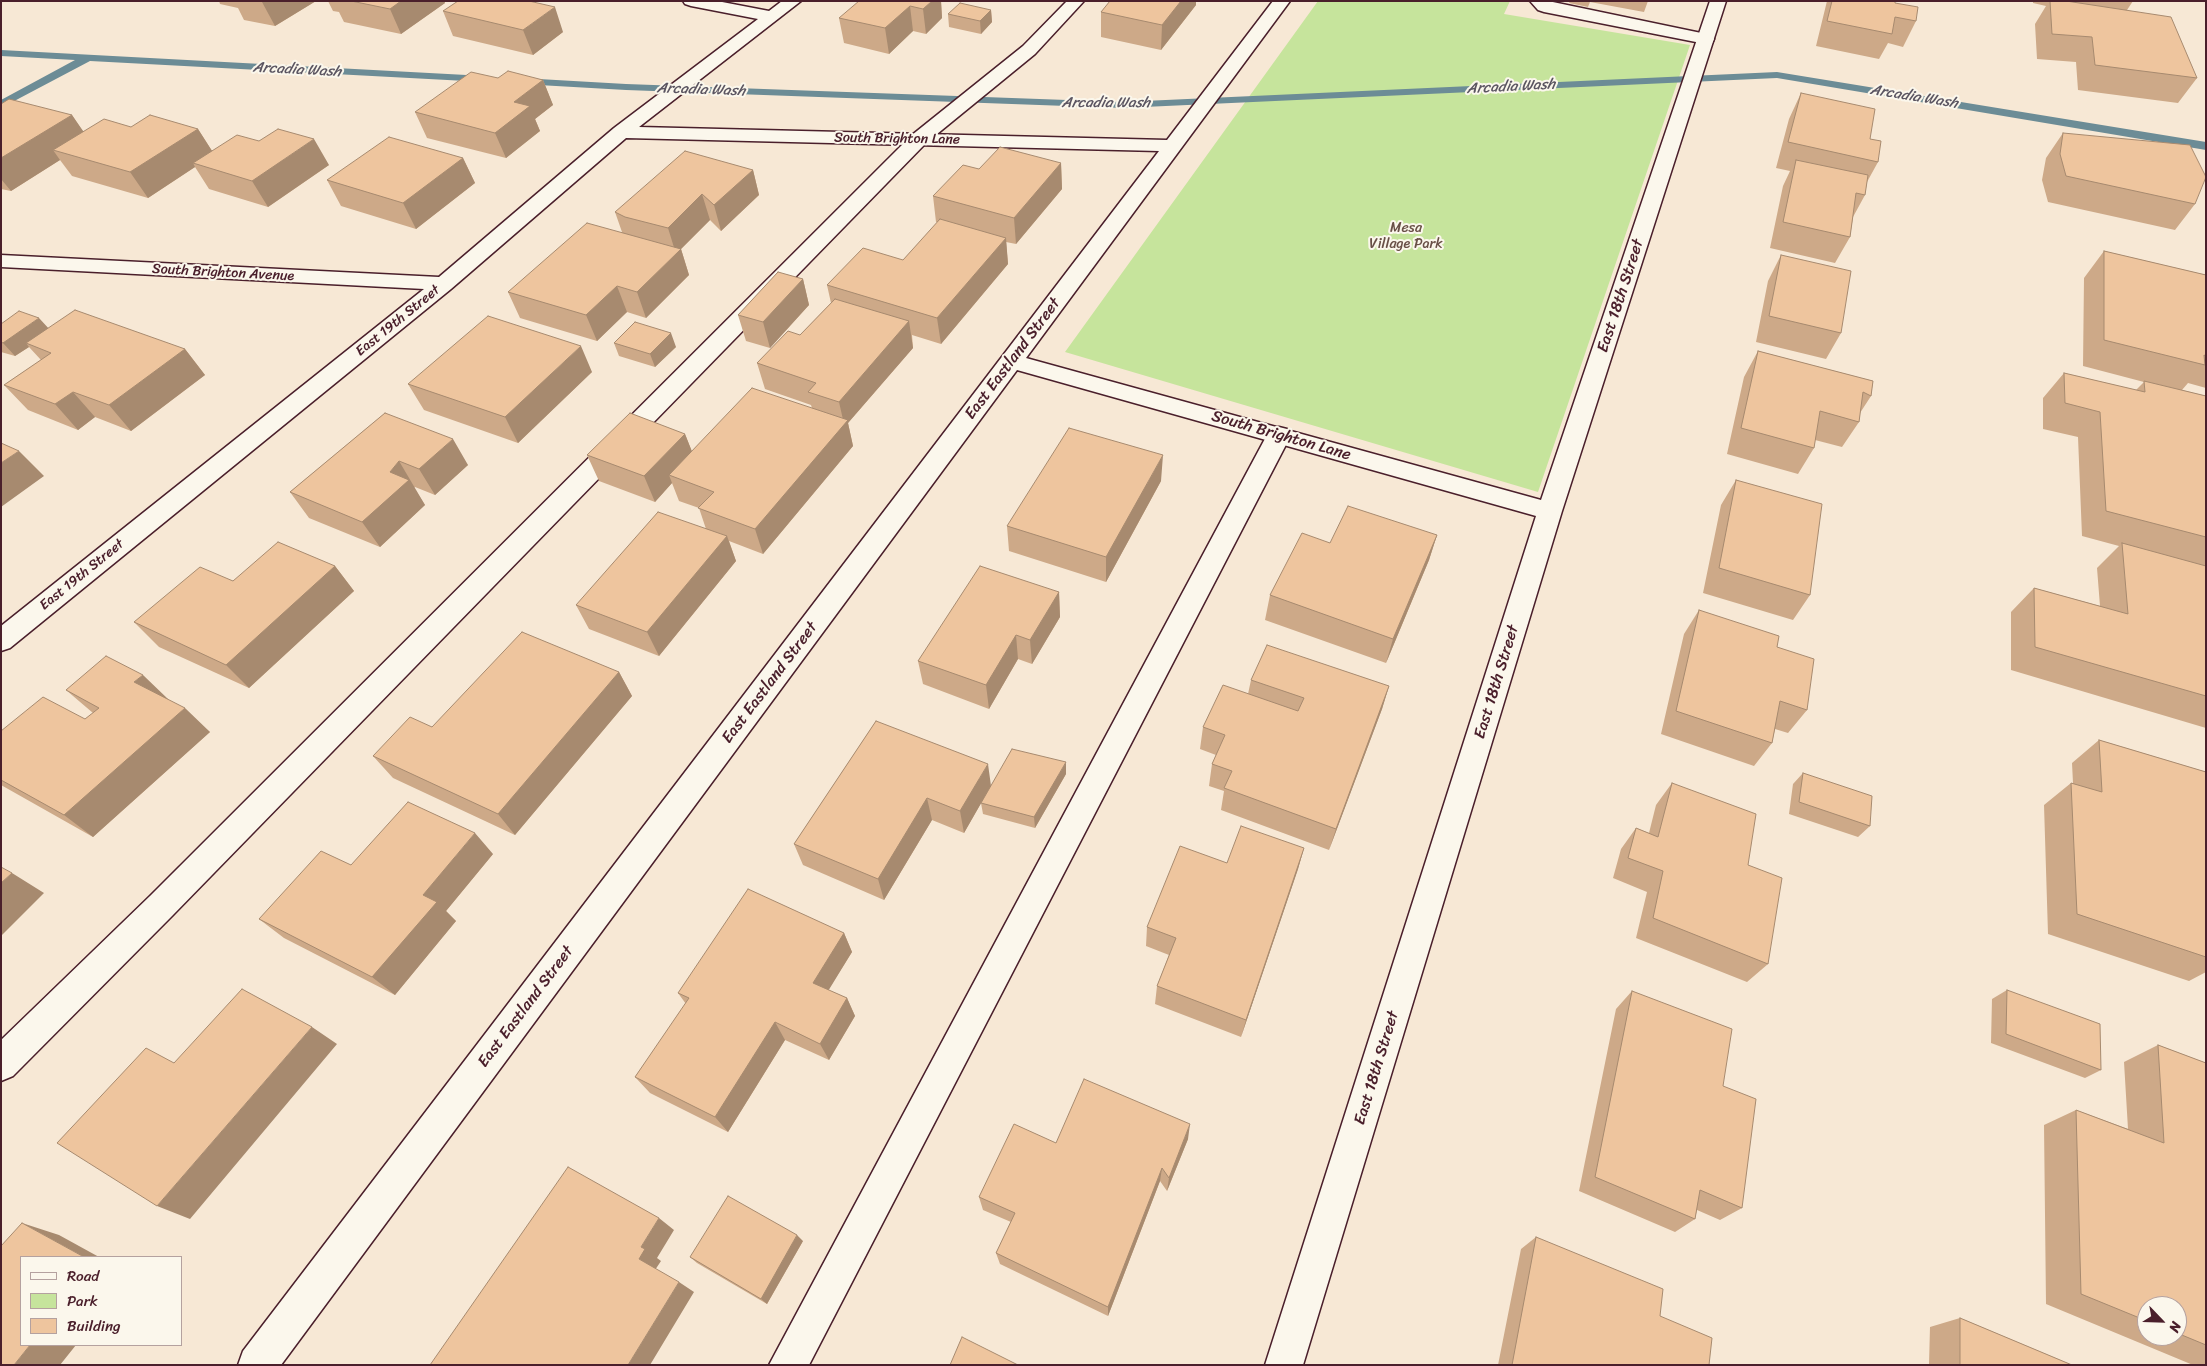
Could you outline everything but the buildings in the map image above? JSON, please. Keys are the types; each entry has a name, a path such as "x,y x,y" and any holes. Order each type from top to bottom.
{"street":[{"path":"691,1 772,17"},
{"name":"East 19th Street","path":"1,640 444,284 621,132 793,1"},
{"path":"1,1064 182,885 919,139 1029,50 1076,1"},
{"name":"East Eastland Street","path":"257,1365 1282,1"},
{"path":"1538,1 1544,6 1706,39"},
{"name":"East 18th Street","path":"1284,1365 1550,511 1718,1"},
{"name":"South Brighton Lane","path":"621,132 1174,146"},
{"name":"South Brighton Avenue","path":"1,261 444,284"},
{"name":"South Brighton Lane","path":"1012,361 1550,511"},
{"path":"788,1365 1279,435"}],"green space":[{"name":"Mesa Village Park","path":"1318,1 1510,1 1504,14 1690,45 1538,492 1065,352"}],"waterway":[{"name":"Arcadia Wash","path":"1,53 88,58"},
{"path":"1,105 88,58"},
{"name":"Arcadia Wash","path":"88,58 485,79"},
{"name":"Arcadia Wash","path":"521,81 626,87 1122,105 1777,75 2206,146"}]}
